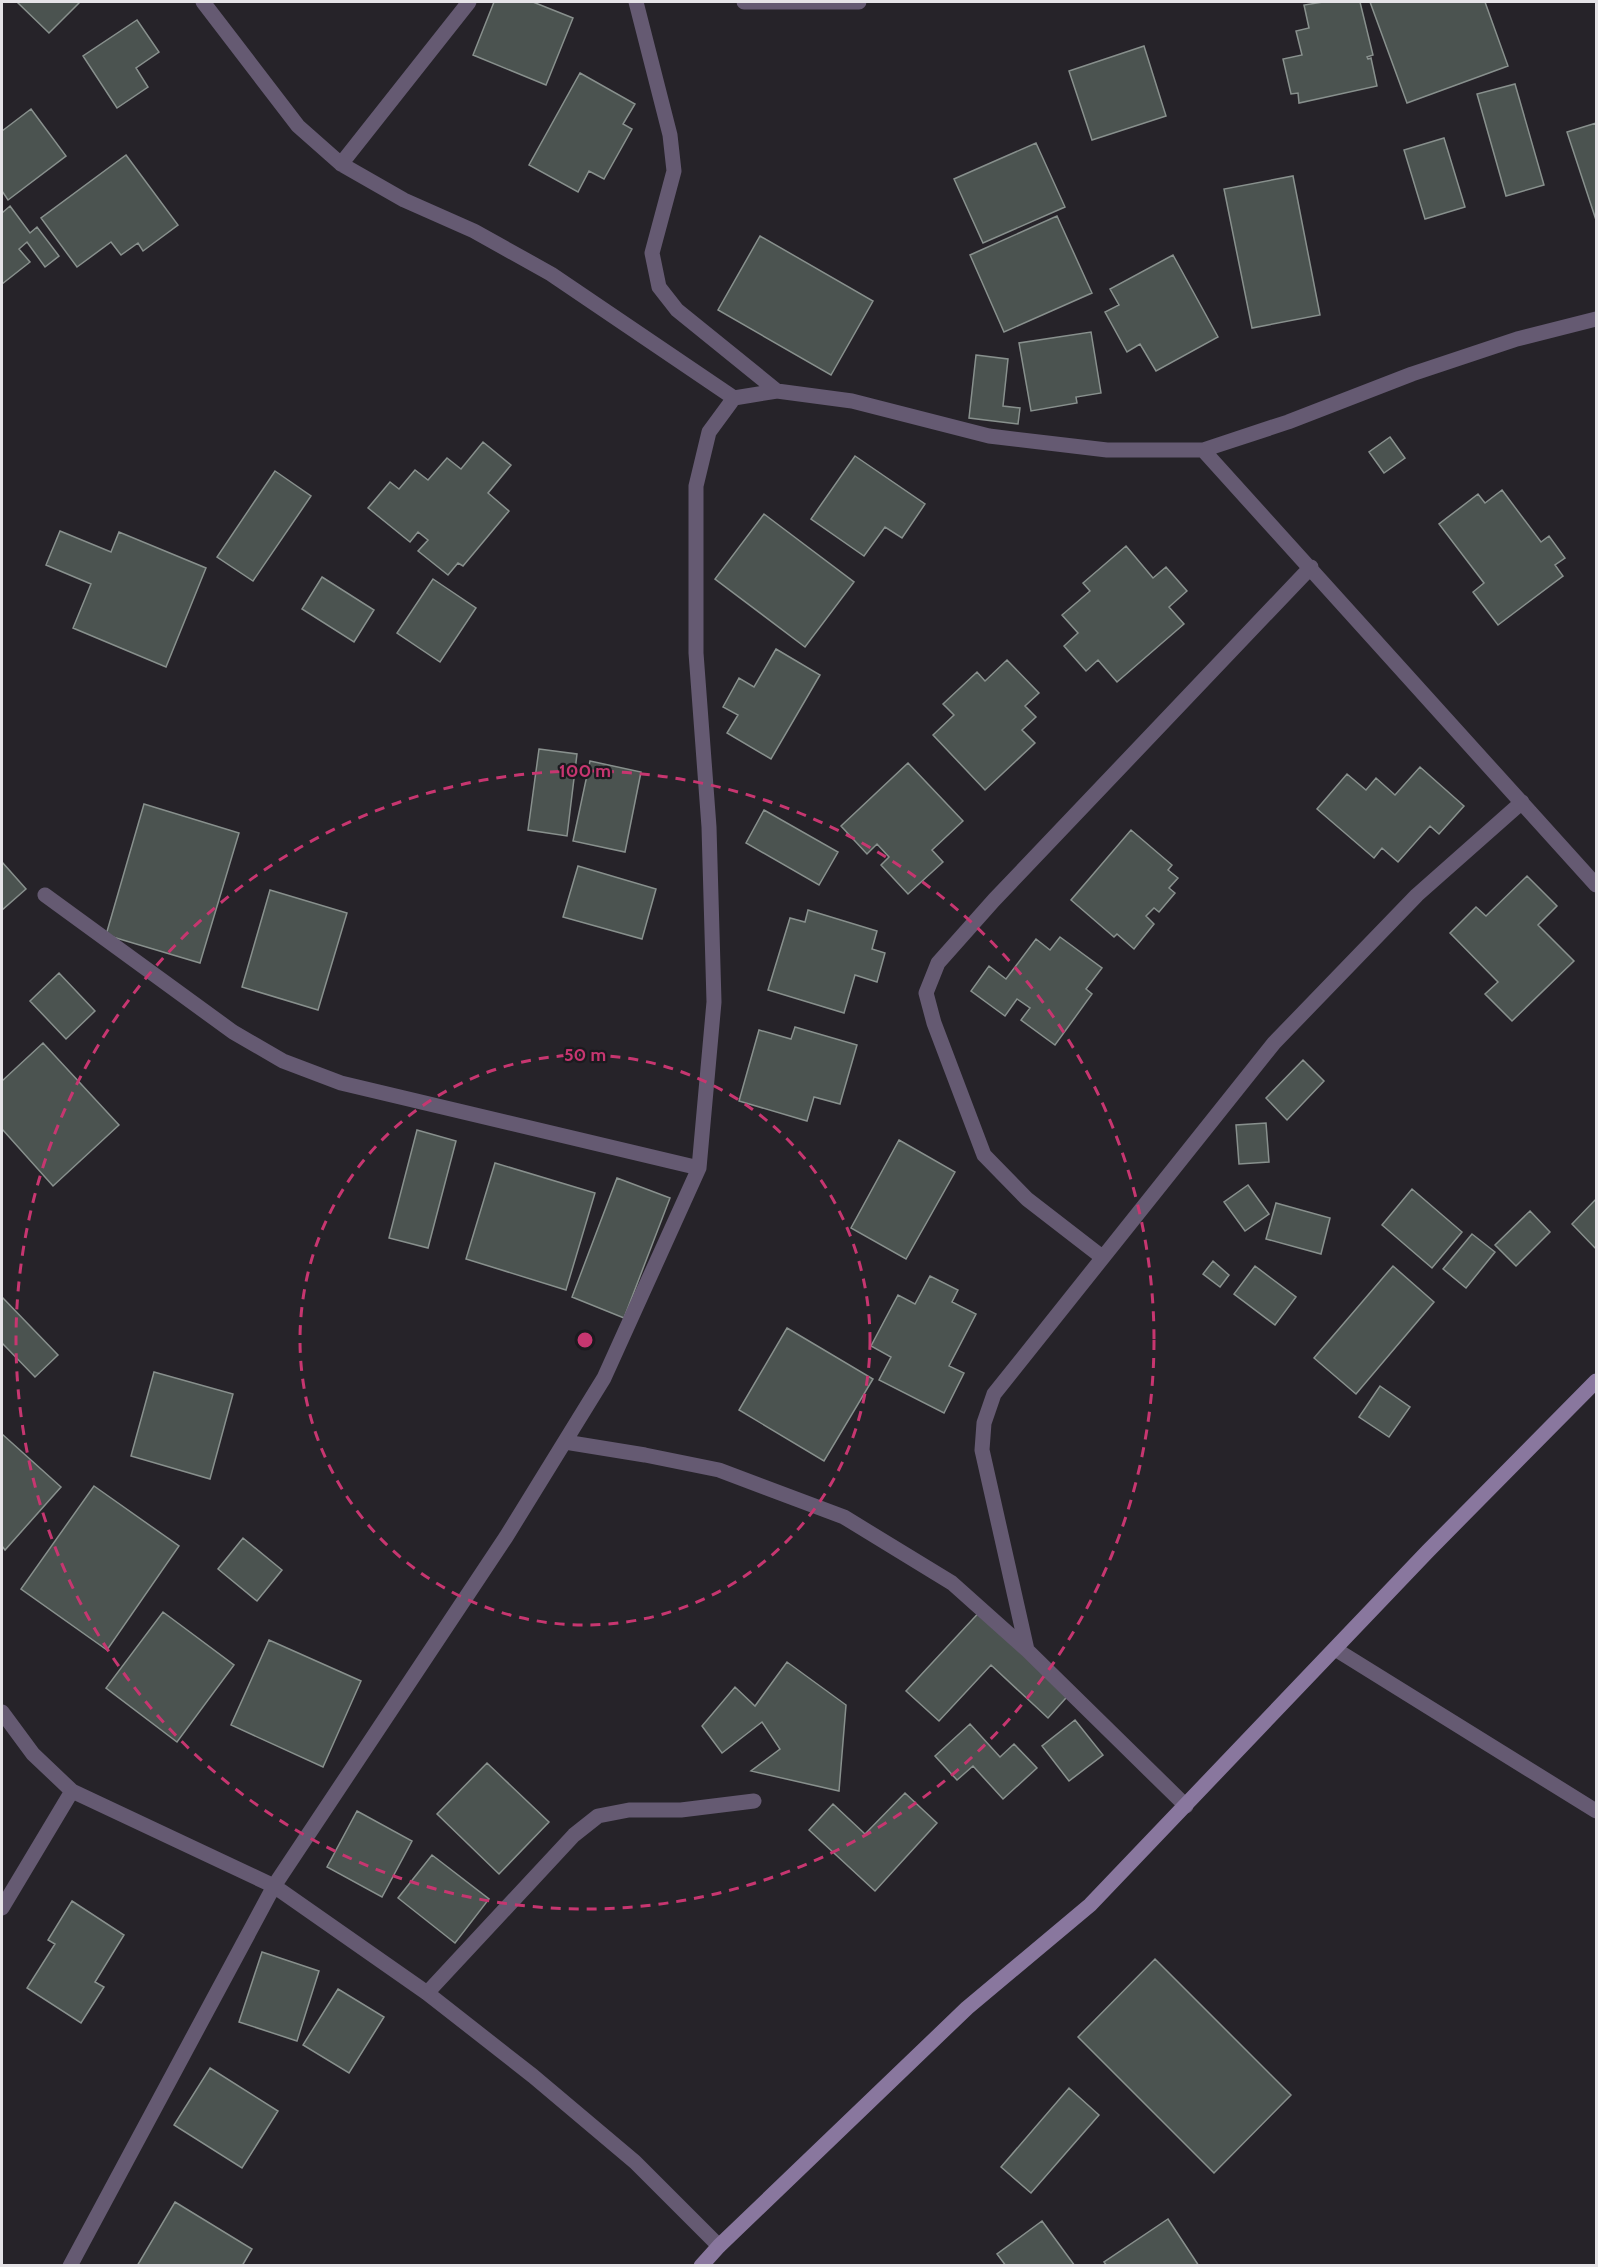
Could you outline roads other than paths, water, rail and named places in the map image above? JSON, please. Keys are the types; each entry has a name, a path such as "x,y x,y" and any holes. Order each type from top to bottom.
{"street":[{"path":"203,2 298,126 341,164 404,200 474,231 551,274 734,398 777,391 852,400 988,436 1107,450 1203,450 1288,422 1423,370 1517,339 1596,319"},
{"path":"341,164 468,2"},
{"path":"636,2 669,135 674,171 652,253 659,287 677,310 777,391"},
{"path":"744,2 859,2"},
{"path":"70,2265 273,1886 506,1537 604,1378 699,1168 714,1002 709,827 696,653 696,486 709,432 734,398"},
{"path":"1203,450 1596,885"},
{"path":"1102,1257 1027,1199 984,1155 934,1023 926,993 938,963 994,900 1311,567"},
{"path":"1027,1650 982,1450 984,1423 994,1394 1274,1043 1417,894 1522,802"},
{"path":"45,895 233,1032 284,1061 341,1083 699,1168"},
{"path":"701,2265 968,2008 1090,1905 1335,1648 1596,1381"},
{"path":"565,1442 719,1470 844,1517 952,1583 1027,1650 1186,1806"},
{"path":"1335,1648 1596,1811"},
{"path":"2,1712 33,1754 72,1791 273,1886 427,1993 533,2076 635,2162 719,2246"},
{"path":"2,1908 72,1791"},
{"path":"427,1993 574,1835 598,1816 629,1810 681,1810 754,1802"}]}
